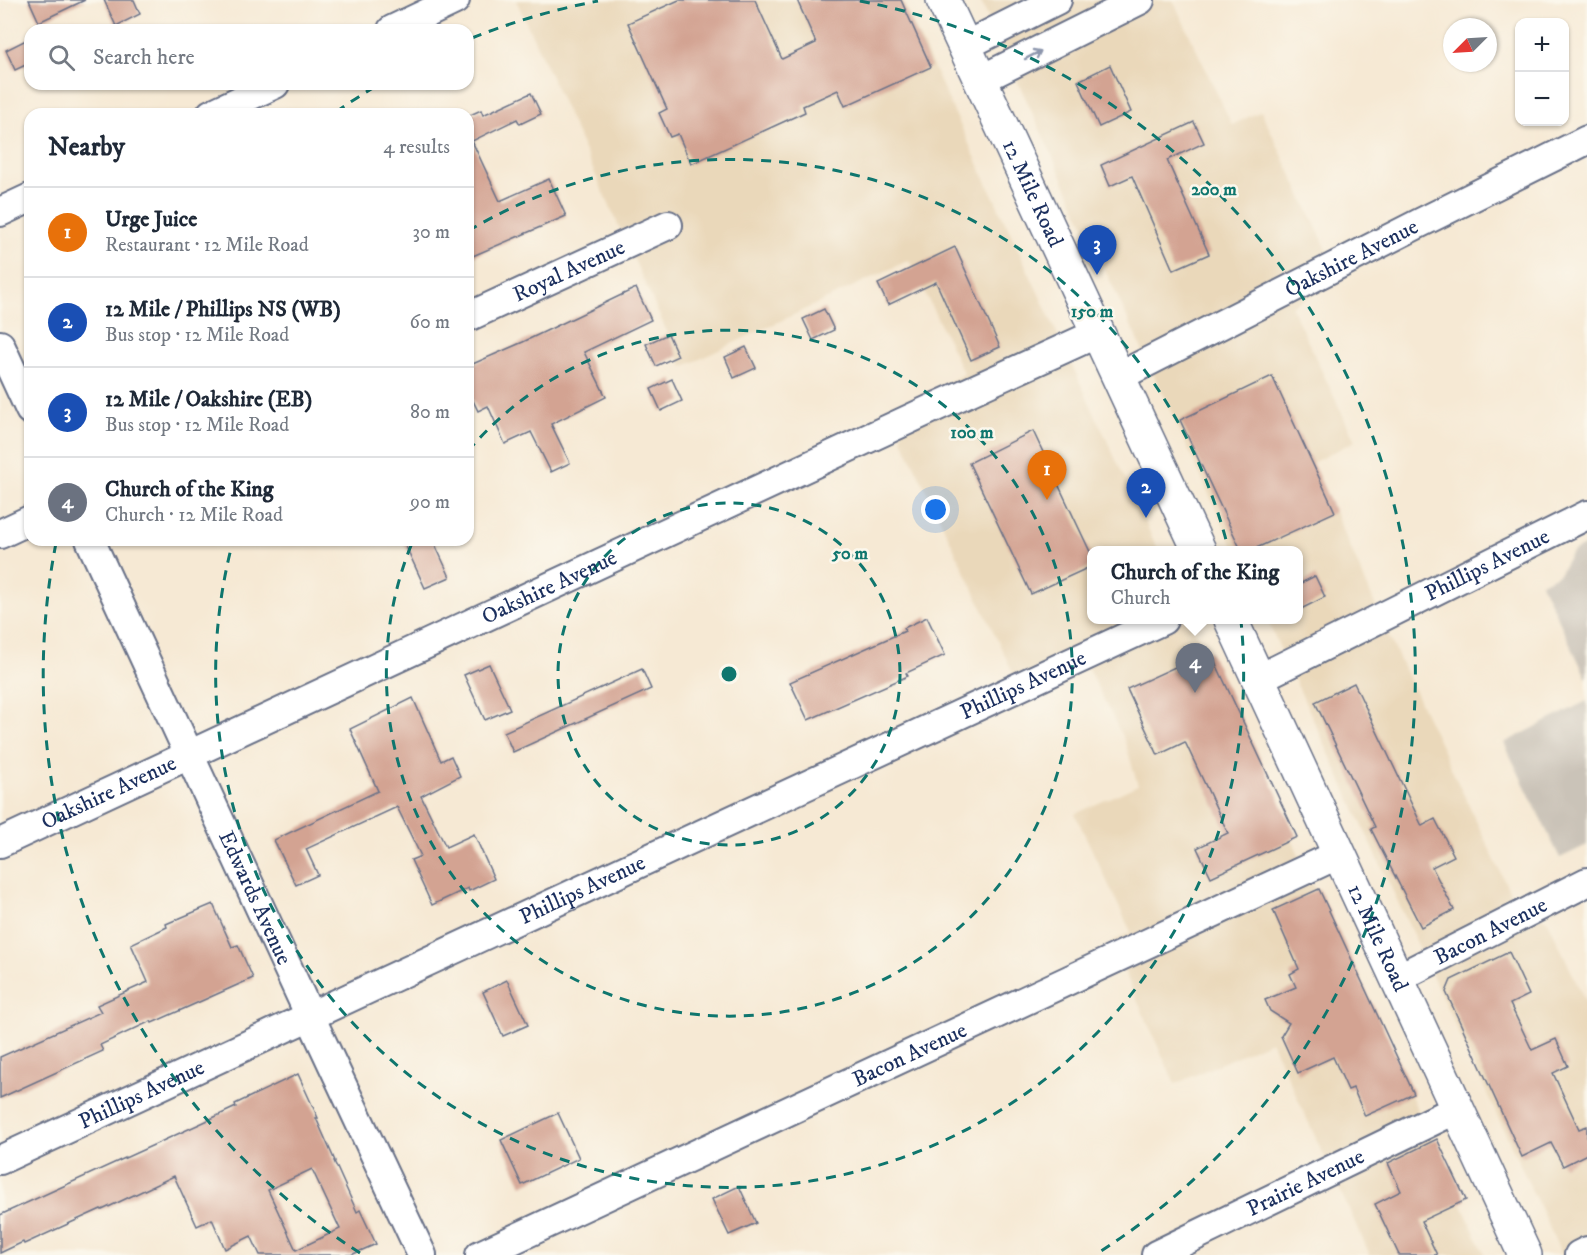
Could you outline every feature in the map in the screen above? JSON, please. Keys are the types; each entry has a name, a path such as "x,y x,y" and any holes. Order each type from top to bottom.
{"main road":[{"name":"12 Mile Road","path":"943,0 1196,546"},
{"name":"12 Mile Road","path":"1233,624 1525,1255"}],"street":[{"path":"405,24 455,0"},
{"path":"965,46 1057,0"},
{"path":"980,80 1140,0"},
{"path":"224,108 262,90"},
{"name":"Oakshire Avenue","path":"1119,377 1587,140"},
{"path":"0,212 24,201"},
{"name":"Royal Avenue","path":"474,314 669,225"},
{"name":"Oakshire Avenue","path":"0,843 1098,333"},
{"path":"0,345 24,397"},
{"name":"Phillips Avenue","path":"1258,679 1587,515"},
{"path":"0,534 24,523"},
{"name":"Edwards Avenue","path":"93,546 422,1255"},
{"name":"Phillips Avenue","path":"0,1160 1154,624"},
{"name":"Bacon Avenue","path":"480,1255 1339,854"},
{"name":"Bacon Avenue","path":"1396,979 1587,882"},
{"name":"Prairie Avenue","path":"1156,1255 1457,1109"},
{"path":"1579,1255 1587,1251"}],"shaded area":[{"path":"516,0 902,0 1156,546 1087,546 1087,624 1192,624 1485,1255 1370,1255 1271,1041 1175,1084 1111,942 1131,932 1075,814 1138,785 1125,742 1088,668 1025,698 902,439 901,406 964,374 909,260 683,367"},
{"path":"980,0 1173,0 1232,125 1261,111 1342,281 1291,306 1355,441 1310,464 1335,512 1389,637 1514,901 1548,921 1587,1005 1587,1255 1562,1255 1269,624 1303,624 1303,546 1233,546"},
{"path":"1587,545 1587,679 1541,583 1559,574 1572,552"},
{"path":"1587,701 1587,845 1560,858 1504,743"}],"building":[{"path":"29,0 85,0 39,22"},
{"path":"104,0 134,0 140,14 120,24 115,24"},
{"path":"679,0 755,0 782,59 816,43 797,0 901,0 931,67 845,106 838,90 803,106 805,112 691,164 678,134 670,137 659,113 667,109 628,23"},
{"path":"24,41 24,66 15,70 6,50"},
{"path":"1110,65 1131,112 1099,127 1078,81"},
{"path":"531,93 541,114 520,124 517,119 474,140 474,113 481,110 483,115"},
{"path":"1194,122 1204,143 1167,160 1209,254 1173,270 1132,176 1110,186 1101,165"},
{"path":"474,145 500,201 549,179 566,216 474,255"},
{"path":"955,247 1000,347 971,360 936,282 888,305 878,284"},
{"path":"636,288 651,320 584,352 606,397 551,424 570,463 551,472 531,432 505,444 488,406 478,411 474,403 474,363"},
{"path":"824,309 834,330 813,340 803,319"},
{"path":"668,334 678,356 656,366 646,344"},
{"path":"746,347 756,368 734,378 725,357"},
{"path":"1272,376 1335,512 1261,546 1239,546 1180,420"},
{"path":"672,379 682,401 661,411 651,389"},
{"path":"1033,431 1087,546 1087,568 1031,594 969,463"},
{"path":"406,546 436,546 450,577 425,588"},
{"path":"1315,576 1325,597 1303,608 1303,582"},
{"path":"927,617 945,655 906,673 908,676 808,720 790,682 905,631 904,628"},
{"path":"1210,651 1297,837 1211,877 1197,848 1228,833 1185,742 1158,755 1127,689"},
{"path":"489,664 510,709 485,720 464,675"},
{"path":"642,669 651,689 513,752 504,732"},
{"path":"1354,683 1422,826 1435,819 1454,856 1432,867 1454,910 1421,927 1371,829 1375,827 1315,702"},
{"path":"413,698 441,761 451,756 460,776 421,796 446,847 474,834 494,879 432,905 411,860 421,856 397,807 306,849 318,875 296,885 274,840 378,791 350,729"},
{"path":"1319,889 1414,1094 1365,1116 1353,1088 1348,1090 1333,1057 1298,1073 1281,1036 1289,1023 1270,1011 1265,1000 1296,987 1290,974 1299,969 1273,910"},
{"path":"213,904 232,947 238,945 253,978 100,1045 103,1051 0,1098 0,1057 101,1012 97,1005 148,982 131,944 167,927 166,924"},
{"path":"1509,952 1529,995 1510,1004 1532,1050 1556,1039 1568,1066 1553,1073 1579,1129 1587,1126 1587,1154 1563,1166 1551,1143 1522,1157 1446,992 1451,980"},
{"path":"507,980 528,1025 503,1036 483,992"},
{"path":"298,1074 357,1212 360,1210 376,1244 351,1255 260,1255 251,1236 225,1249 212,1219 197,1226 174,1176 102,1210 0,1253 0,1215 236,1107 235,1104","holes":["312,1169 340,1229 296,1250 268,1190"]},
{"path":"558,1113 579,1158 522,1185 501,1140"},
{"path":"1437,1139 1466,1200 1421,1221 1437,1255 1399,1255 1375,1204 1401,1191 1388,1163"},
{"path":"739,1186 756,1223 729,1235 712,1199"}],"place":[{"name":"12 Mile / Oakshire (EB)","path":"1097,275"},
{"name":"Urge Juice","path":"1047,500"},
{"name":"12 Mile / Phillips NS (WB)","path":"1146,518"},
{"name":"Church of the King","path":"1195,693"}]}
